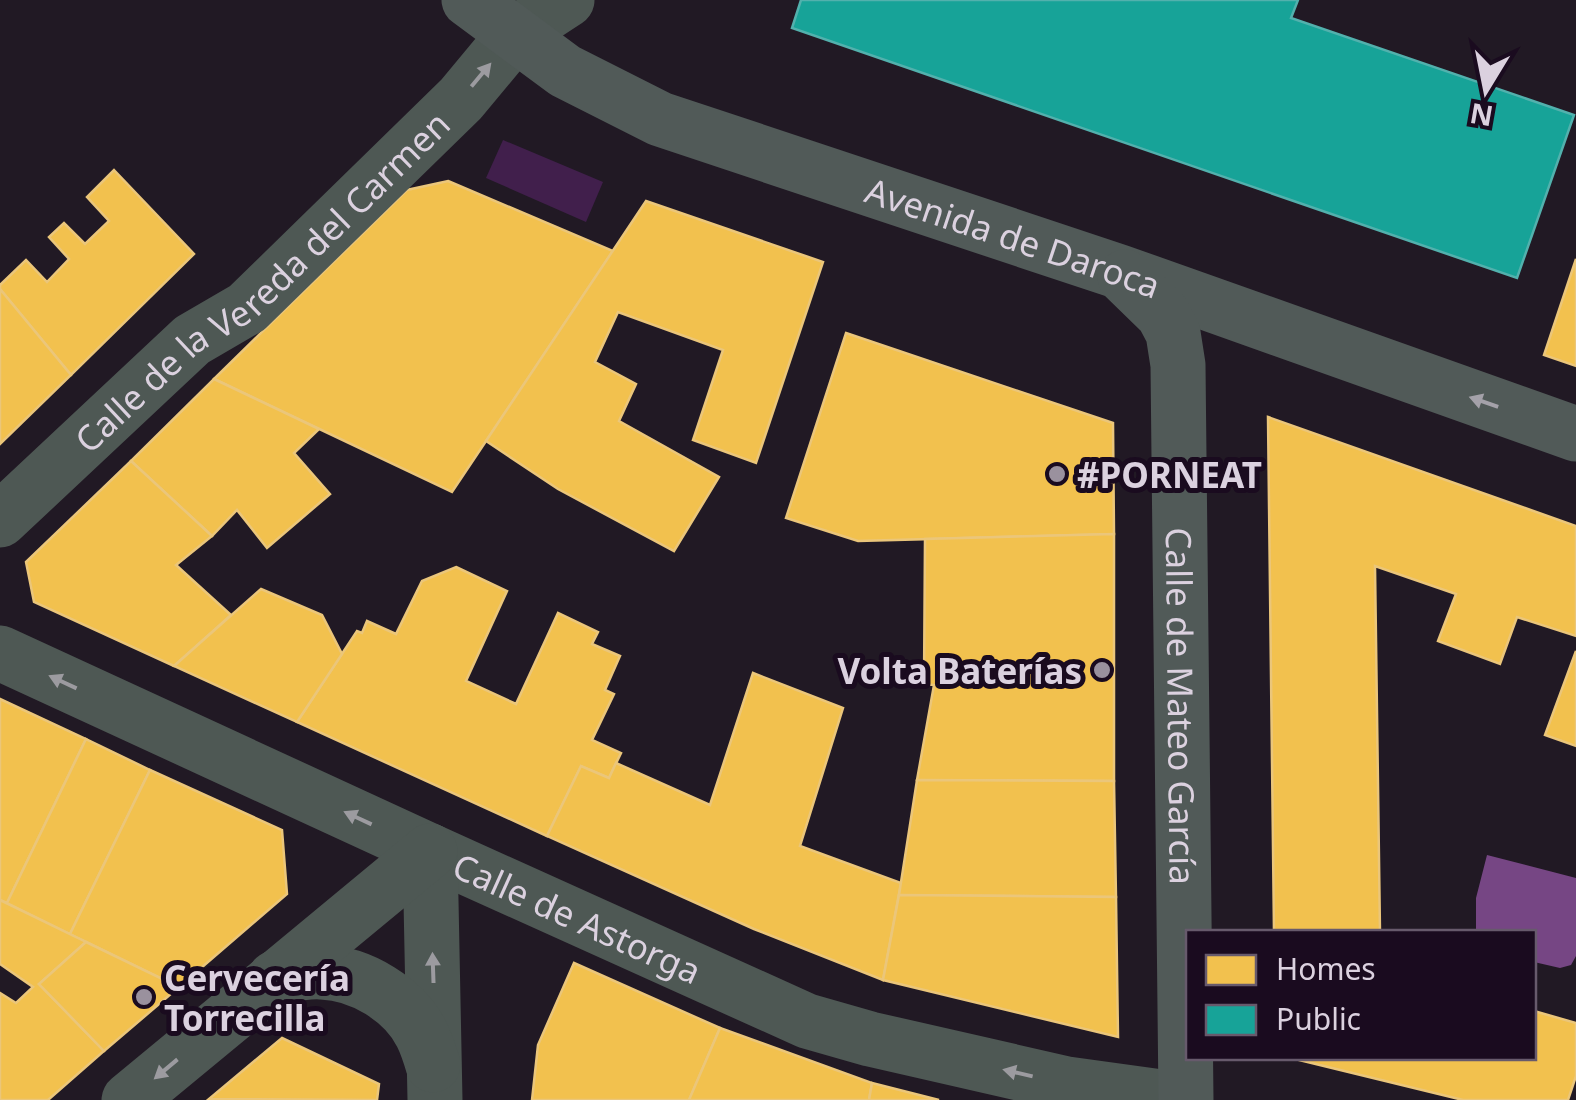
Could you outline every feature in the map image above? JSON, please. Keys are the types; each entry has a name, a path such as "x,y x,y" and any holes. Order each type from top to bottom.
{"main road":[{"name":"Avenida de Daroca","path":"468,0 565,72 660,119 1120,272 1576,434"},
{"name":"Calle de Mateo García","path":"1120,272 1163,314 1174,333 1178,365 1184,1100"},
{"name":"Calle de Mateo García","path":"1178,433 1186,400 1216,358 1245,342 1290,334"}],"street":[{"name":"Calle de la Vereda del Carmen","path":"0,520 192,340 247,308 461,99 516,34 567,0"},
{"name":"Calle de Astorga","path":"0,653 430,852 807,1020 870,1039 1067,1084 1184,1100"},
{"path":"129,1100 430,852"},
{"path":"430,852 436,1086"},
{"path":"275,978 320,971 346,975 374,987 402,1008 422,1033 436,1086"}],"shaded area":[{"path":"503,140 603,182 586,222 486,178"},
{"path":"1487,855 1576,878 1576,956 1571,965 1560,968 1536,962 1536,930 1476,930 1476,898"}],"building: Homes":[{"path":"114,170 194,254 71,375 0,285 26,260 47,282 69,259 49,237 64,223 85,244 109,221 87,197"},
{"path":"448,181 613,251 452,492 214,379 407,190"},
{"path":"646,201 823,262 756,463 693,440 723,350 618,312 595,362 636,384 619,421 719,477 674,551 558,489 486,441"},
{"path":"1576,259 1576,366 1544,355"},
{"path":"0,289 71,375 0,444"},
{"path":"846,333 1113,423 1114,534 858,541 786,518"},
{"path":"214,379 319,429 294,453 330,494 267,548 237,510 212,536 131,461"},
{"path":"1268,417 1576,526 1576,636 1517,617 1500,664 1438,641 1456,594 1375,566 1380,930 1274,930"},
{"path":"131,461 212,536 176,565 231,615 174,666 34,602 26,562"},
{"path":"1114,534 1114,781 917,780 934,685 924,684 925,539"},
{"path":"456,567 507,591 466,681 516,704 558,613 598,632 592,644 620,656 605,690 614,694 592,740 621,753 609,778 581,766 547,836 297,722 367,621 396,634 422,581"},
{"path":"261,589 322,615 342,654 297,722 174,666"},
{"path":"1576,651 1576,746 1545,735"},
{"path":"753,673 843,708 800,846 901,883 883,980 754,929 547,836 581,766 609,778 616,763 710,805"},
{"path":"0,699 86,739 7,903 0,900"},
{"path":"86,739 150,770 70,934 7,903"},
{"path":"150,770 282,830 287,894 179,987 70,934"},
{"path":"917,780 1114,781 1116,897 899,895"},
{"path":"899,895 1116,897 1118,1037 883,980"},
{"path":"0,900 86,942 39,984 104,1051 48,1100 0,1100 0,993 16,1003 33,987 0,964"},
{"path":"86,942 179,987 104,1051 39,984"},
{"path":"574,963 720,1028 689,1100 532,1100 538,1045"},
{"path":"1536,1012 1576,1023 1576,1076 1568,1100 1463,1100 1299,1060 1536,1060"},
{"path":"720,1028 872,1083 869,1100 689,1100"},
{"path":"282,1038 379,1084 377,1100 209,1099"},
{"path":"872,1083 939,1100 869,1100"}],"building: Public":[{"path":"801,0 1298,0 1291,18 1574,115 1517,278 792,28"}],"place":[{"name":"#PORNEAT","path":"1057,474"},
{"name":"Volta Baterías","path":"1102,670"},
{"name":"Cervecería Torrecilla","path":"144,997"}]}
